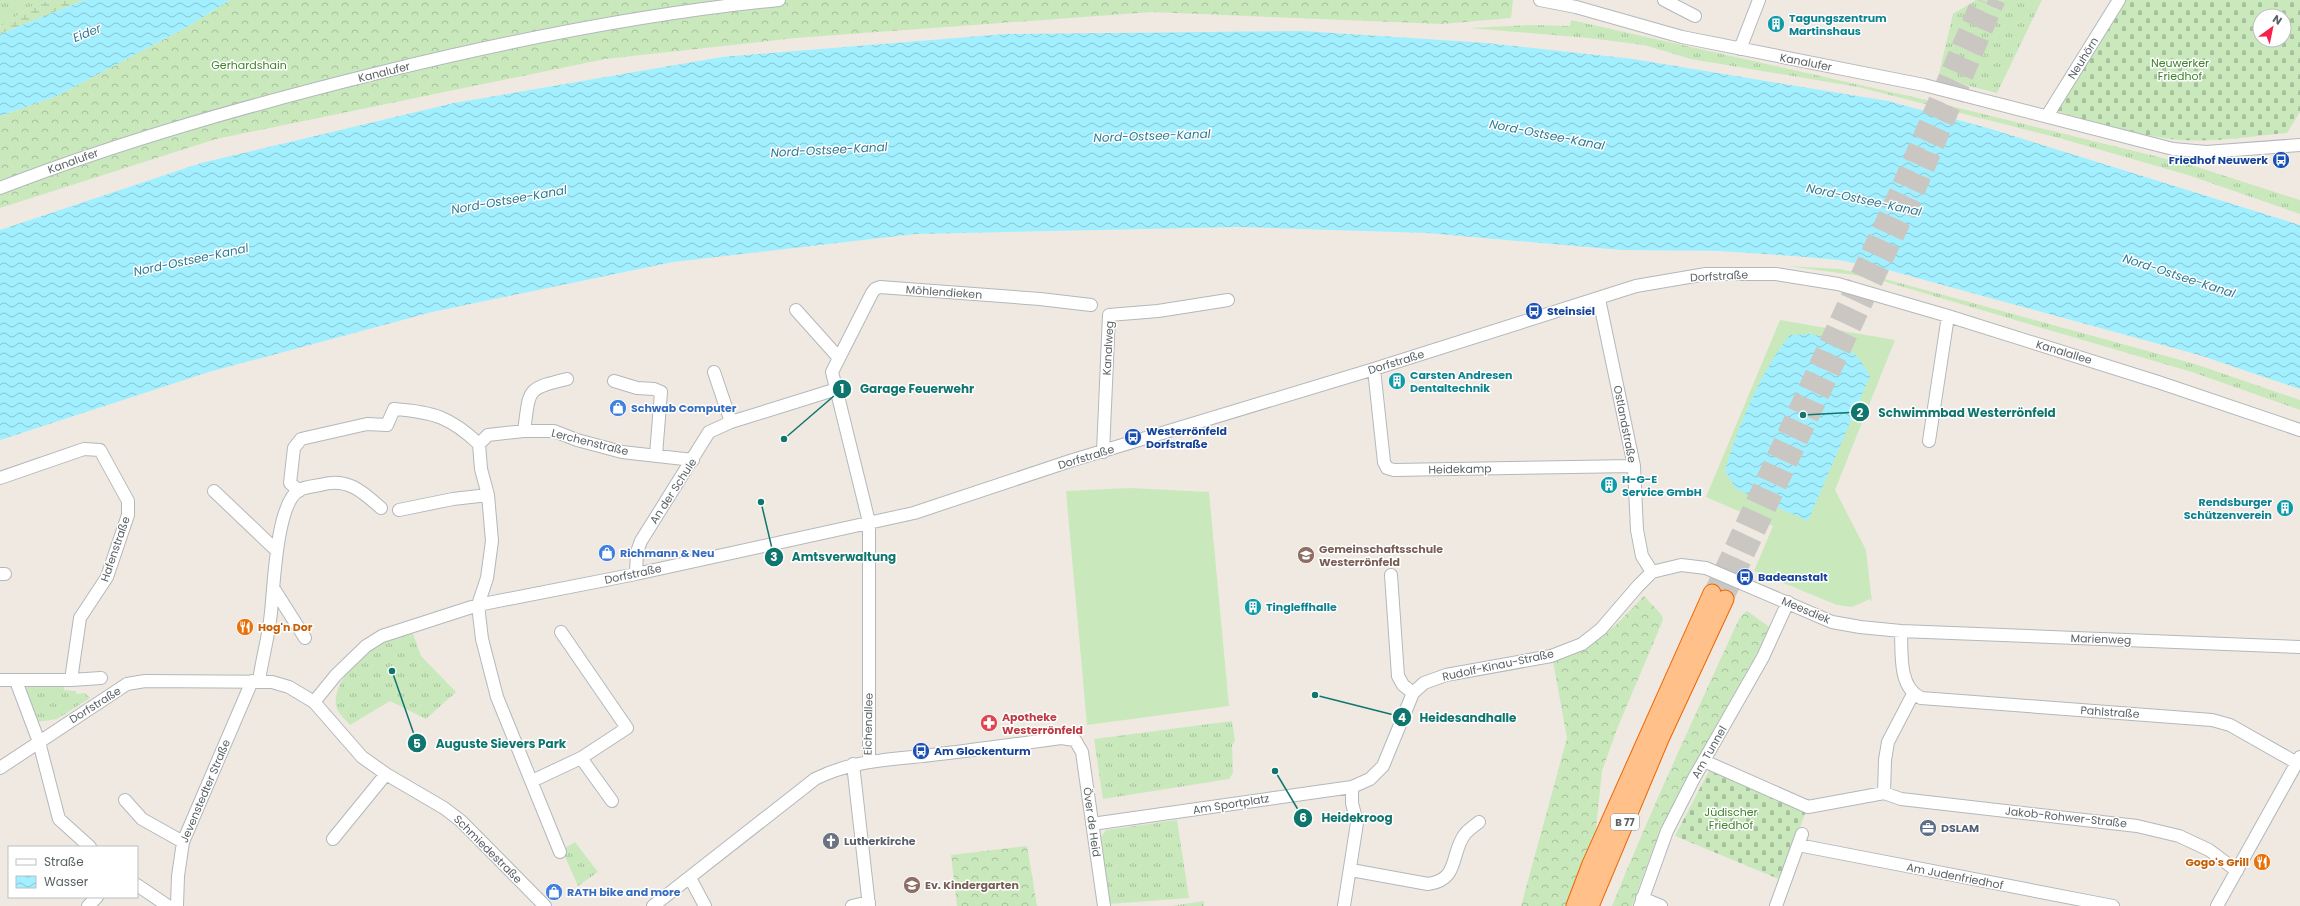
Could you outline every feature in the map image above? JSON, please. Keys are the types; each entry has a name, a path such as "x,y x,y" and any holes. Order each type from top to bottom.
{"highway":[{"name":"B 77","path":"1575,906 1606,830 1718,596 1590,906"}],"street":[{"name":"Kanalufer","path":"0,188 92,153 145,136 320,87 431,60 493,46 684,12 779,0"},
{"name":"Kanalufer","path":"1540,0 1578,3 1682,37 1924,85 2173,149 2206,152 2300,145"},
{"path":"1664,0 1695,16"},
{"path":"1740,49 1759,0"},
{"name":"Neuhörn","path":"2047,116 2118,0"},
{"name":"Dorfstraße","path":"314,702 339,672 366,646 382,636 478,605 636,574 914,513 1103,452 1374,370 1642,285 1706,274 1776,274 1838,284 1948,316"},
{"name":"Möhlendieken","path":"842,410 832,372 875,289 880,288 1040,299 1091,305"},
{"name":"Ostlandstraße","path":"1599,299 1634,466 1637,530 1642,556 1652,572"},
{"name":"Kanalweg","path":"1103,452 1109,315 1158,311 1228,300"},
{"path":"796,310 839,358"},
{"path":"1928,441 1948,316"},
{"name":"Kanalallee","path":"1948,316 2158,382 2300,430"},
{"name":"Heidekamp","path":"1374,370 1384,462 1387,468 1394,470 1634,466"},
{"path":"714,372 731,422"},
{"path":"524,431 528,398 536,388 567,379"},
{"path":"614,380 637,388 654,389 661,392 656,454"},
{"name":"An der Schule","path":"636,574 637,552 641,541 693,460 709,432 731,422 837,389"},
{"path":"818,396 842,410"},
{"path":"299,491 290,483 294,448 301,439 367,424 387,425 394,409 438,416 459,426 479,444 481,469 488,495 492,541 487,578 478,605 482,639 497,697 560,852"},
{"name":"Eichenallee","path":"653,906 815,779 834,770 869,761 869,522 842,410"},
{"name":"Lerchenstraße","path":"479,444 488,435 524,431 554,431 577,440 622,452 656,454 693,460"},
{"name":"Hafenstraße","path":"0,478 84,449 100,450 128,501 128,515 107,577 80,618 71,680"},
{"path":"255,681 270,627 277,551 284,514 299,491 328,482 345,484 360,489 381,508"},
{"path":"214,491 277,551"},
{"path":"399,510 453,498 488,495"},
{"name":"Meesdiek","path":"1652,572 1681,564 1706,568 1832,622 1860,627 1902,631"},
{"name":"Rudolf-Kinau-Straße","path":"1413,693 1424,683 1446,675 1551,656 1582,644 1601,629 1652,572"},
{"path":"1390,575 1398,676 1403,685 1413,693"},
{"path":"274,589 305,638"},
{"name":"Am Tunnel","path":"1641,902 1666,831 1763,657 1788,602"},
{"path":"1884,793 1885,760 1888,742 1913,694 1906,684 1902,631"},
{"name":"Marienweg","path":"1902,631 2300,647"},
{"path":"532,781 580,758 627,728 561,632"},
{"path":"0,680 71,680 101,678"},
{"path":"16,681 38,742 59,819 89,846"},
{"name":"Dorfstraße","path":"0,768 128,684 145,681 255,681"},
{"name":"Schmiedestraße","path":"255,681 289,687 314,702 362,757 386,774 444,808 461,821 545,906"},
{"name":"Jevenstedter Straße","path":"177,906 178,876 183,842 255,681"},
{"name":"Am Sportplatz","path":"1092,824 1352,787 1370,779 1383,766 1413,693"},
{"name":"Pahlstraße","path":"1913,694 1921,698 2212,720 2230,725 2299,760"},
{"name":"Över de Heid","path":"869,761 935,755 1062,738 1075,740 1082,752 1104,906"},
{"path":"580,758 612,801"},
{"path":"2217,906 2299,760"},
{"name":"Jakob-Rohwer-Straße","path":"1704,761 1808,807 1884,793 1901,799 2137,826 2178,836 2209,850 2237,871"},
{"path":"852,906 869,904 854,764"},
{"path":"333,839 386,774"},
{"path":"1344,906 1351,870 1357,823 1352,803 1352,787"},
{"path":"125,800 142,819 183,842"},
{"path":"1351,870 1428,884 1439,883 1448,876 1464,835 1479,822"},
{"name":"Am Judenfriedhof","path":"1776,906 1800,840 2113,906"},
{"path":"690,878 705,906"},
{"path":"138,886 168,906"},
{"path":"88,906 96,898"},
{"path":"1641,902 1661,906"}],"green space":[{"path":"0,0 52,0 30,7 0,27"},
{"path":"52,0 84,0 0,34 0,27 30,7"},
{"name":"Gerhardshain","path":"230,0 1513,0 1511,18 1442,24 1152,12 795,38 605,59 216,139 0,208 0,116 57,96 187,27"},
{"path":"1976,0 2042,0 1997,93 1938,78 1953,14"},
{"name":"Neuwerker Friedhof","path":"2125,0 2300,0 2300,112 2287,133 2222,140 2189,140 2144,135 2106,126 2056,111"},
{"path":"1571,20 1918,98 2191,165 2300,200 2300,214 2188,175 2059,138 1858,87 1691,59 1644,45 1589,38 1469,28 1529,25 1570,26"},
{"path":"1787,266 1840,269 1885,279 2195,364 2300,400 2300,410 2192,372 1883,281 1854,275"},
{"path":"1780,320 1895,340 1835,490 1866,550 1872,602 1870,599 1852,607 1837,605 1754,571 1773,526 1706,497"},
{"path":"1130,488 1209,492 1229,706 1087,725 1066,491"},
{"path":"1644,596 1661,614 1663,620 1617,729 1602,771 1595,838 1569,906 1521,906 1567,738 1553,661 1589,645 1616,625"},
{"path":"1747,611 1771,628 1686,780 1655,844 1632,906 1612,906 1658,798 1738,621"},
{"path":"412,631 421,656 456,692 426,719 390,701 350,725 340,713 336,705 336,696 344,677 359,659 375,645 383,640"},
{"path":"27,685 64,686 64,690 76,691 76,694 85,693 90,698 57,719 37,722 26,690"},
{"path":"1232,721 1235,741 1232,745 1233,773 1229,779 1103,799 1094,739"},
{"name":"Jüdischer Friedhof","path":"1711,767 1806,811 1781,880 1675,836"},
{"path":"1177,820 1189,898 1109,904 1101,837 1106,830"},
{"path":"575,842 598,872 578,886 562,850"},
{"path":"1027,846 1037,906 957,906 951,855"},
{"path":"1204,901 1204,906 1171,906"}],"water":[{"name":"Eider","path":"84,0 230,0 187,27 57,96 0,116 0,34"},
{"name":"Nord-Ostsee-Kanal","path":"1303,31 1487,43 1633,59 1888,101 1991,129 2300,225 2300,389 2199,355 1888,270 1839,260 1719,251 1622,250 1427,233 1239,227 915,234 673,262 432,312 209,372 0,440 0,230 201,163 454,103 722,57 1005,34"},
{"path":"1810,334 1830,339 1846,347 1859,359 1870,376 1808,521 1736,489 1725,471 1743,418 1770,365 1790,335"}],"tunnel":[{"path":"1712,593 1898,191 1980,0"},
{"path":"1725,599 1914,197 1997,0"}],"place":[{"name":"Tagungszentrum Martinshaus","path":"1776,24"},
{"name":"Friedhof Neuwerk","path":"2281,160"},
{"name":"Steinsiel","path":"1534,311"},
{"name":"Carsten Andresen Dentaltechnik","path":"1397,381"},
{"name":"Schwab Computer","path":"618,408"},
{"name":"Schwimmbad Westerrönfeld","path":"1803,415"},
{"name":"Westerrönfeld Dorfstraße","path":"1133,437"},
{"name":"Garage Feuerwehr","path":"784,439"},
{"name":"H-G-E Service GmbH","path":"1609,485"},
{"name":"Amtsverwaltung","path":"761,502"},
{"name":"Rendsburger Schützenverein","path":"2285,508"},
{"name":"Richmann & Neu","path":"607,553"},
{"name":"Gemeinschaftsschule Westerrönfeld","path":"1306,555"},
{"name":"Badeanstalt","path":"1745,577"},
{"name":"Tingleffhalle","path":"1253,607"},
{"name":"Hog'n Dor","path":"245,627"},
{"name":"Auguste Sievers Park","path":"392,671"},
{"name":"Heidesandhalle","path":"1315,695"},
{"name":"Apotheke Westerrönfeld","path":"989,723"},
{"name":"Am Glockenturm","path":"921,751"},
{"name":"Heidekroog","path":"1275,771"},
{"name":"DSLAM","path":"1928,828"},
{"name":"Lutherkirche","path":"831,841"},
{"name":"Gogo's Grill","path":"2262,862"},
{"name":"Ev. Kindergarten","path":"912,885"},
{"name":"RATH bike and more","path":"554,892"}]}
